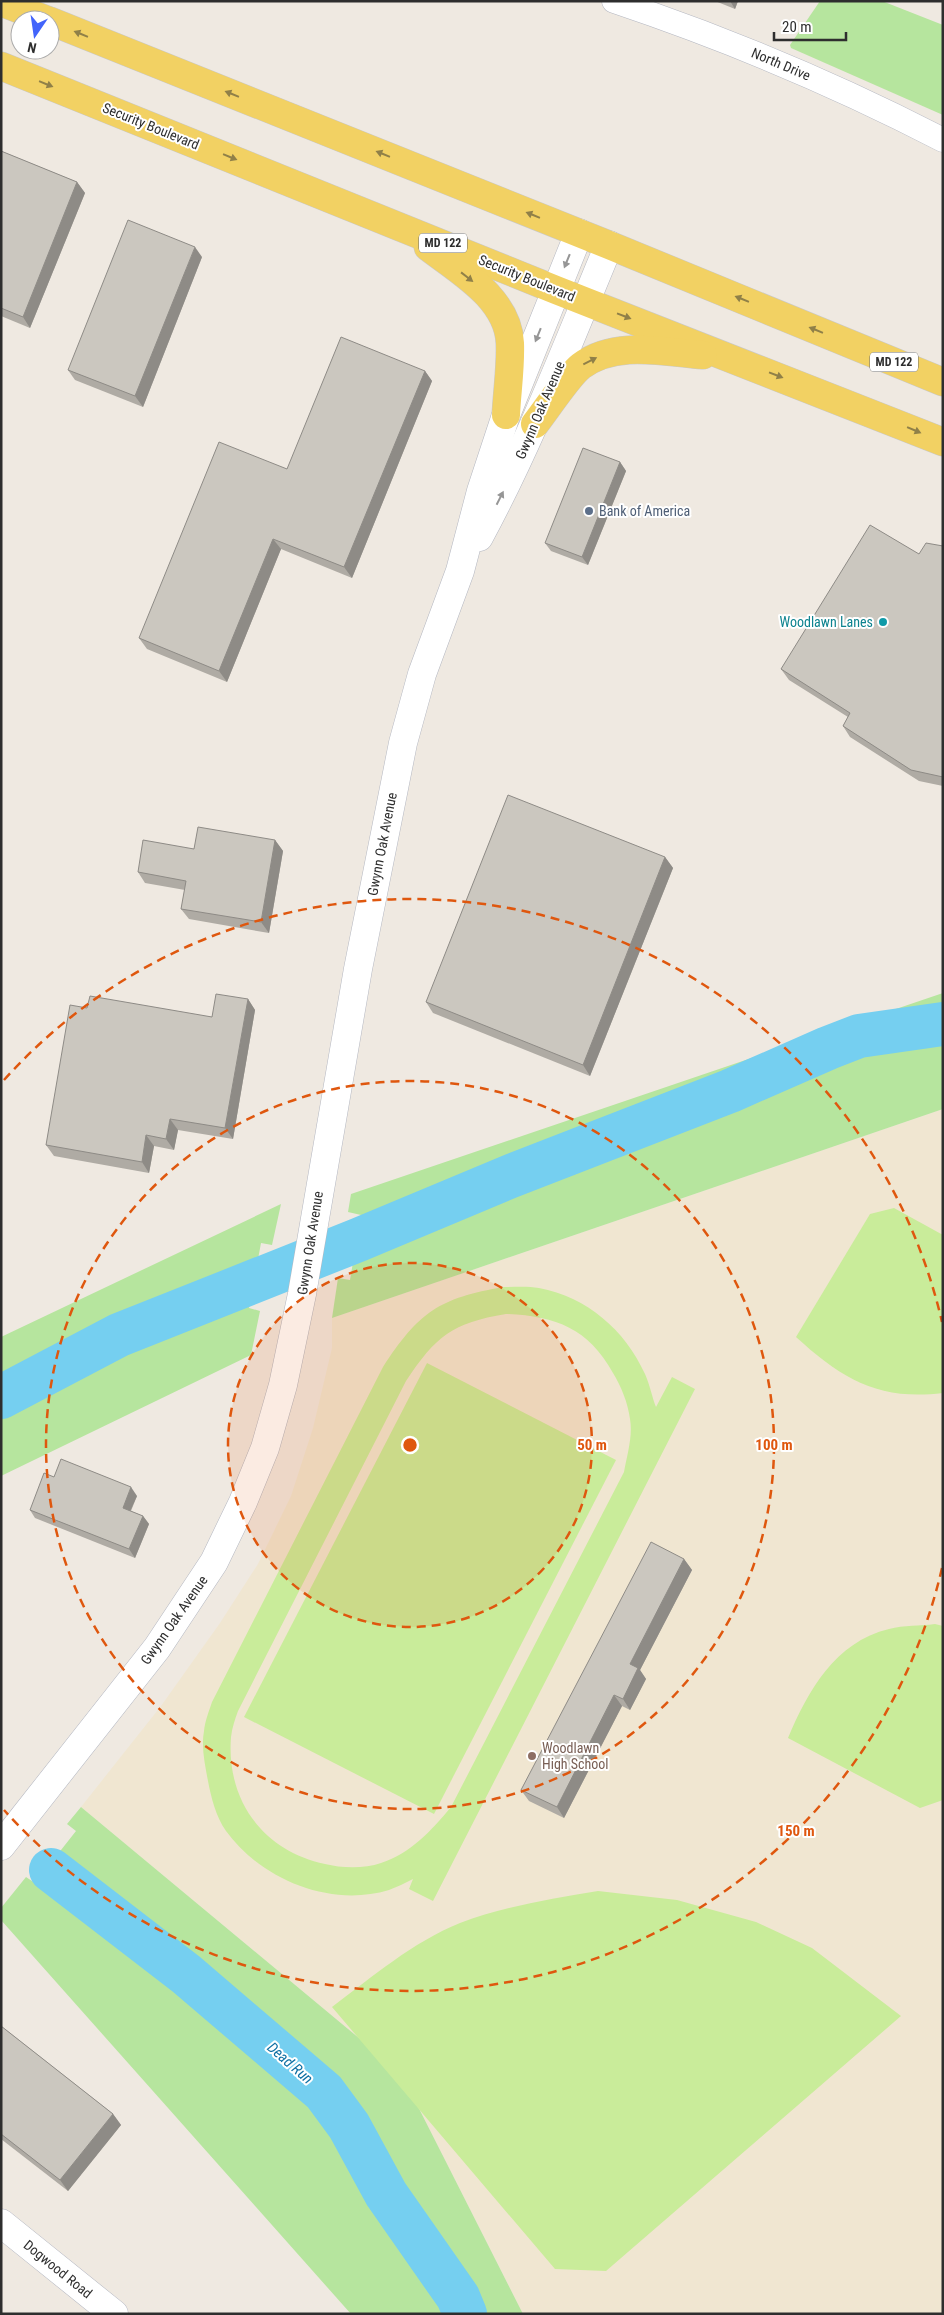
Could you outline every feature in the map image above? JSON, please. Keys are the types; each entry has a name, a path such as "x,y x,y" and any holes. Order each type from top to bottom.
{"main road":[{"name":"MD 122","path":"1,2 21,10"},
{"name":"MD 122","path":"60,25 609,245 943,382"},
{"name":"Security Boulevard","path":"1,66 556,290 943,442"},
{"path":"401,226 478,286 496,305 505,322 510,341 506,416"},
{"path":"535,424 581,366 610,352 630,350 730,357"}],"street":[{"name":"North Drive","path":"614,1 760,55 902,119 943,140"},
{"name":"Gwynn Oak Avenue","path":"1,1846 157,1648 214,1562 243,1502 265,1448 283,1385 302,1294 358,969 402,743 422,674 460,571 481,490 506,416 579,233"},
{"name":"Gwynn Oak Avenue","path":"460,571 500,499 535,424 609,245"},
{"name":"Dogwood Road","path":"1,2223 114,2314"}],"shaded area":[{"name":"Woodlawn High School","path":"943,1109 943,2314 523,2314 401,2073 81,1807 161,1706 220,1623 258,1564 291,1496 313,1428 332,1348 332,1318"}],"green space":[{"path":"820,1 882,1 943,25 943,115 791,48 790,45"},
{"path":"943,993 943,1109 332,1318 338,1278 350,1280 361,1215 348,1212 351,1194"},
{"path":"281,1204 272,1245 261,1243 249,1308 260,1311 251,1355 1,1476 1,1337"},
{"path":"894,1208 943,1235 943,1393 900,1394 863,1384 829,1365 796,1337 870,1214"},
{"path":"504,1287 539,1288 557,1292 588,1308 602,1318 627,1343 645,1374 656,1407 672,1377 695,1389 433,1901 409,1889 413,1879 389,1890 366,1895 320,1892 277,1876 241,1848 226,1831 214,1807 206,1769 203,1743 206,1720 212,1702 383,1367 408,1333 433,1310 463,1296","holes":["506,1314 524,1315 555,1322 581,1335 593,1345 613,1373 626,1401 631,1425 624,1472 451,1807 420,1840 392,1859 381,1863 360,1867 345,1867 325,1864 303,1857 283,1848 267,1835 253,1819 242,1801 235,1782 231,1760 231,1734 238,1711 406,1381 437,1342 459,1327"]},
{"path":"427,1363 616,1460 434,1814 244,1717"},
{"path":"935,1624 943,1626 943,1800 920,1808 788,1738 815,1686 826,1671 853,1645 870,1635 889,1629"},
{"path":"81,1807 401,2073 523,2314 351,2314 1,1920 1,1908 26,1877 35,1883 76,1831 67,1824"},
{"path":"598,1891 677,1900 756,1922 812,1948 901,2016 606,2271 555,2269 332,2007 409,1950 460,1923 545,1900"}],"building":[{"path":"1,151 77,182 23,317 1,308"},
{"path":"128,220 195,247 135,396 68,370"},
{"path":"341,337 425,371 344,567 273,539 219,671 139,638 219,442 287,469"},
{"name":"Bank of America","path":"583,448 620,462 582,557 545,543"},
{"name":"Woodlawn Lanes","path":"870,525 919,554 926,543 943,546 943,777 911,770 843,726 850,713 781,669"},
{"path":"508,795 665,857 583,1065 426,1002"},
{"path":"198,827 275,840 261,922 181,909 186,881 138,872 143,840 194,849"},
{"path":"216,994 248,999 225,1128 170,1119 166,1139 146,1135 142,1162 46,1145 70,1005 87,1008 90,996 212,1017"},
{"path":"61,1459 131,1487 123,1508 143,1516 129,1549 30,1510 44,1473 54,1477"},
{"path":"651,1542 684,1559 630,1664 638,1668 623,1699 614,1695 557,1807 521,1790"},
{"path":"1,2026 113,2114 60,2180 1,2134"}],"waterway":[{"path":"1,1397 119,1335 358,1240 511,1176 730,1091 828,1048 859,1036 943,1024"},
{"name":"Dead Run","path":"51,1870 186,1974 324,2092 349,2126 386,2194 458,2297 465,2314"}],"place":[{"name":"Bank of America","path":"589,511"},
{"name":"Woodlawn Lanes","path":"883,622"},
{"name":"Woodlawn High School","path":"532,1756"}]}
